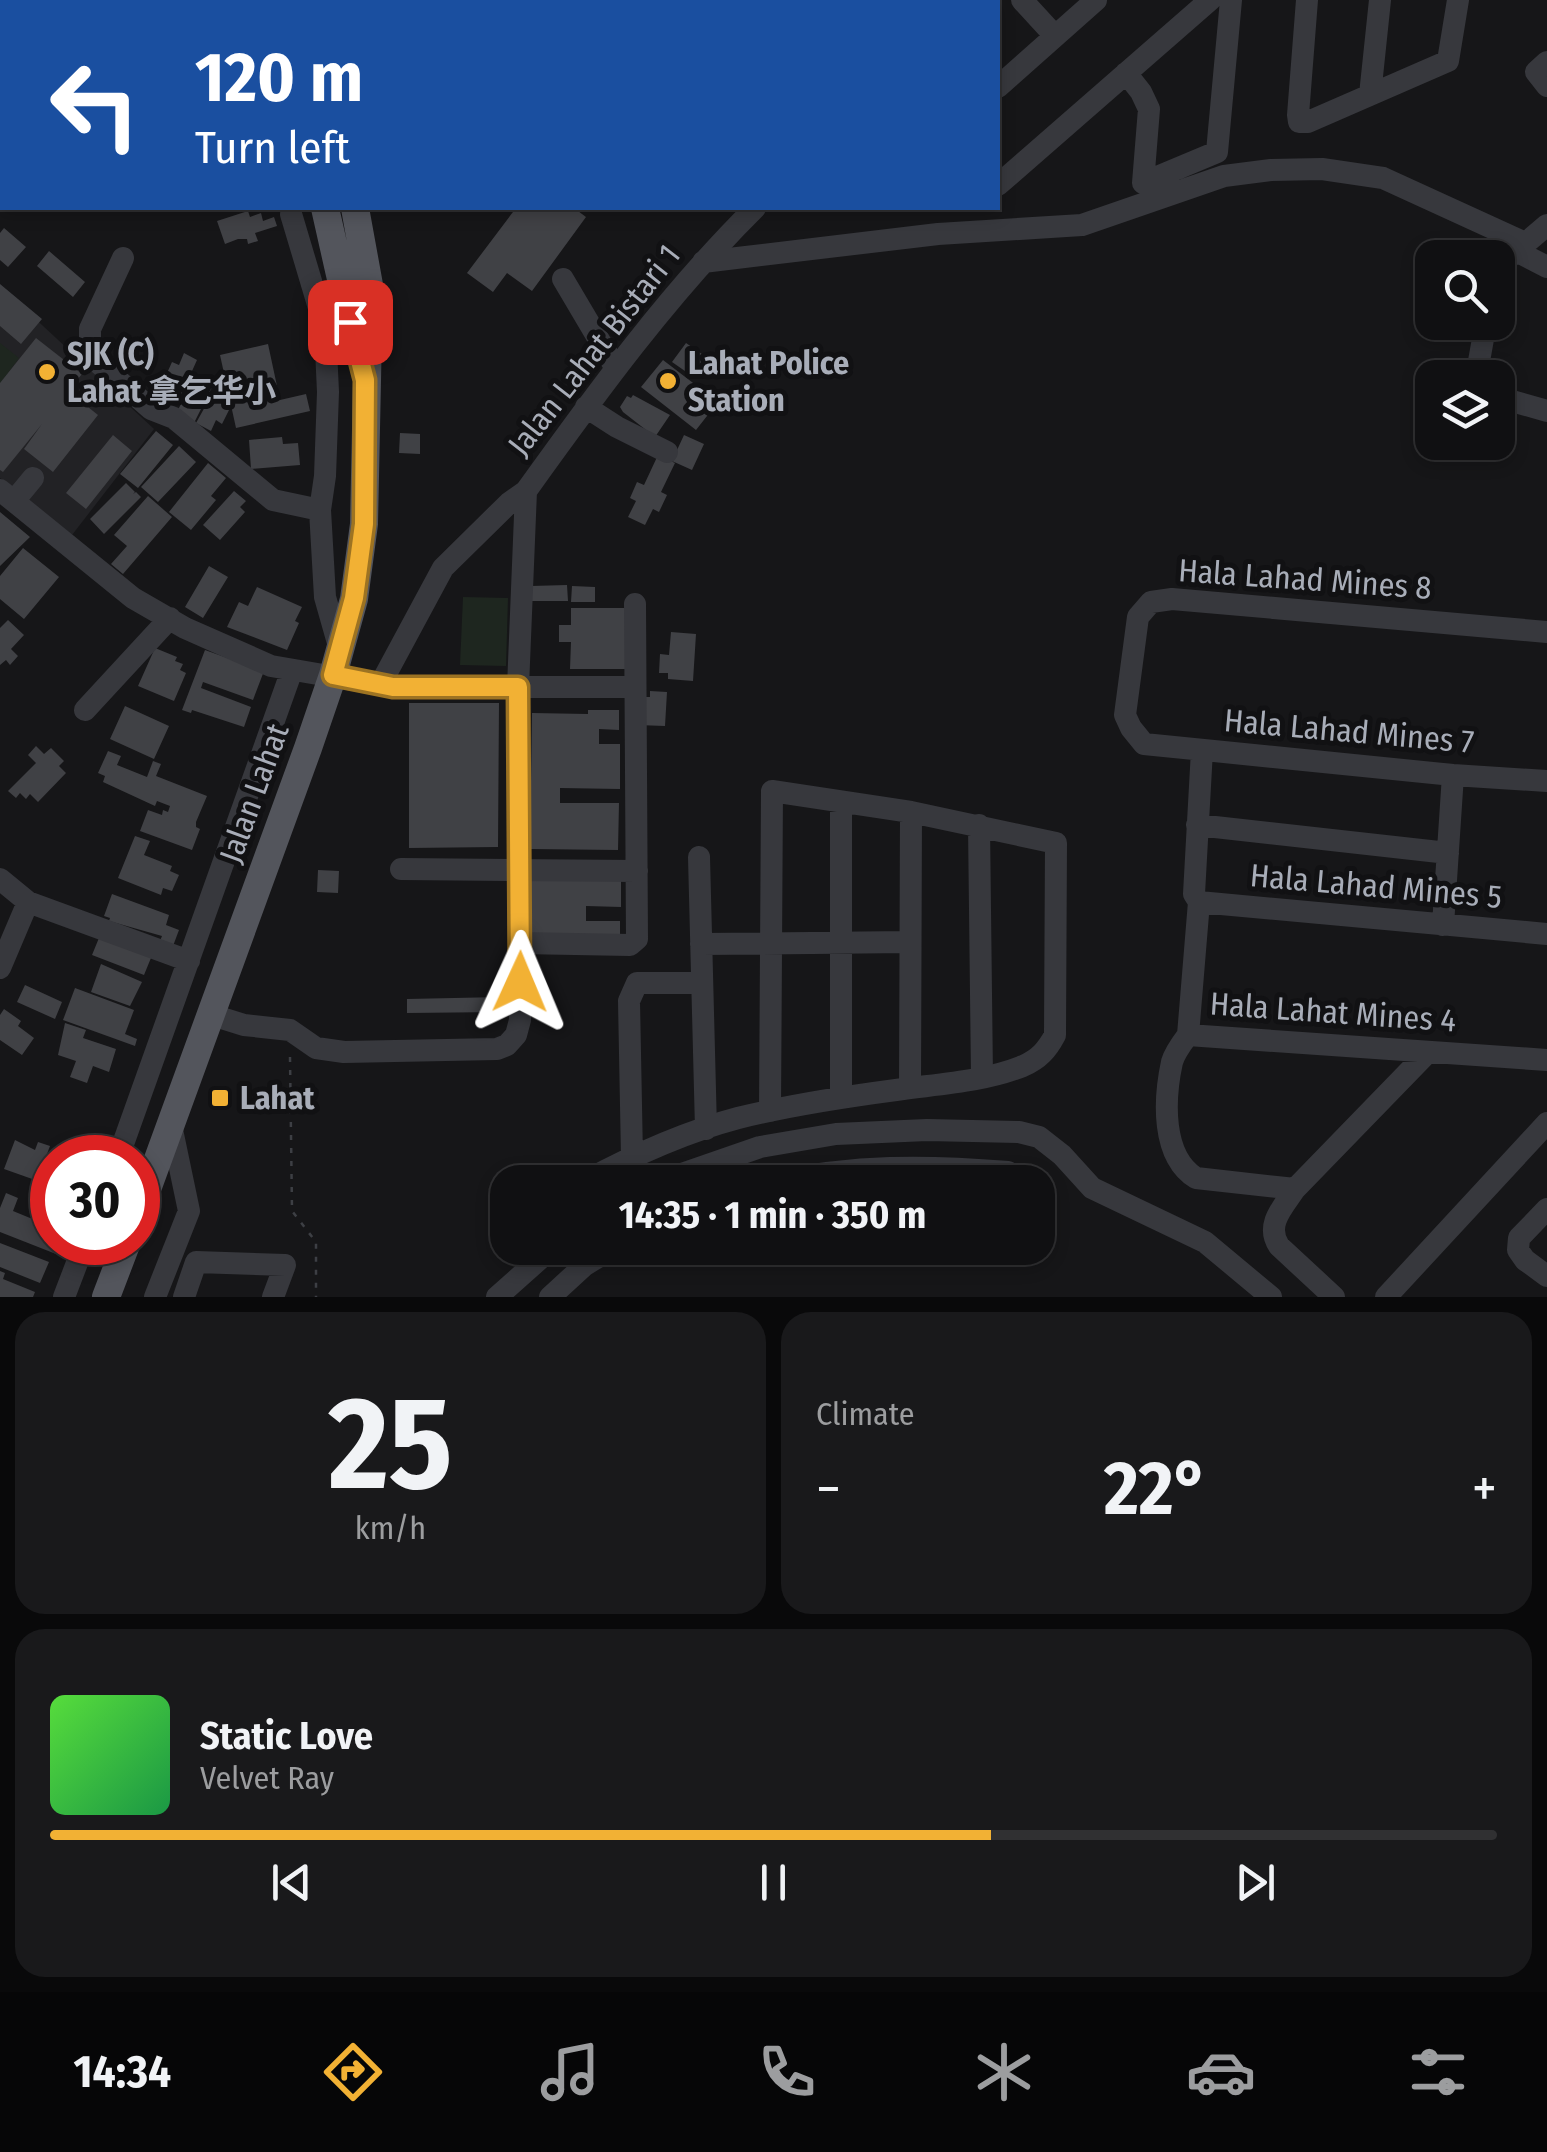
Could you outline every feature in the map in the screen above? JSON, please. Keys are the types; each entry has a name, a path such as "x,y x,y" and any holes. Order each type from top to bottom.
{"main road":[{"name":"Jalan Lahat","path":"327,210 365,380"},
{"name":"Jalan Lahat","path":"160,1155 337,662 354,598 364,524 368,285 355,210"},
{"path":"106,1297 118,1265"}],"street":[{"path":"1022,0 1055,36"},
{"path":"1000,85 1096,0"},
{"path":"1000,183 1210,0"},
{"path":"1126,73 1150,109 1143,183 1217,152 1230,0"},
{"path":"1307,0 1299,122 1308,122 1448,61 1458,0"},
{"path":"1370,95 1380,0"},
{"path":"703,262 938,234 1082,225 1224,176 1272,170 1322,170 1383,178 1521,247 1547,268"},
{"name":"Jalan Lahat Bistari 1","path":"380,684 443,568 509,502 526,491 615,367 703,262 753,210"},
{"path":"291,214 326,328 328,392 320,510 324,597 337,662"},
{"path":"1515,254 1547,226"},
{"path":"123,258 90,328 90,345 96,360 151,409 174,418 274,500 320,510"},
{"path":"564,279 615,367"},
{"path":"1515,401 1547,411"},
{"path":"586,407 667,452"},
{"path":"33,478 7,496 133,598 185,628 271,666 292,670 337,662 380,684 636,687"},
{"name":"Jalan Lahat Bistari 1","path":"212,1015 244,1025 290,1030 316,1048 344,1052 497,1048 507,1045 516,1034 520,1020 518,687 526,491"},
{"name":"Hala Lahad Mines 8","path":"1144,744 1125,715 1138,617 1151,602 1172,599 1547,632"},
{"path":"520,943 636,944 635,604"},
{"path":"86,710 170,618"},
{"path":"126,1135 292,670"},
{"name":"Hala Lahad Mines 7","path":"1144,744 1454,776 1547,780"},
{"name":"Hala Lahat Mines 4","path":"1202,750 1194,894 1200,902 1188,1035 1547,1060"},
{"path":"1444,925 1454,776"},
{"path":"617,1165 706,1129 770,1111 982,1078 1024,1065 1046,1052 1054,1035 1056,843 911,812 772,792 770,1111"},
{"path":"841,802 841,1098"},
{"path":"910,1088 911,812"},
{"path":"979,825 982,1078"},
{"path":"1198,825 1448,853"},
{"path":"699,857 706,1129"},
{"path":"401,868 637,870"},
{"path":"0,879 28,902 189,961"},
{"path":"0,968 28,902"},
{"name":"Hala Lahad Mines 5","path":"1200,902 1547,934"},
{"path":"701,944 910,942"},
{"path":"632,1157 632,989 637,983 702,983"},
{"path":"1188,1035 1173,1058 1167,1107 1170,1136 1182,1169 1196,1178 1296,1189"},
{"path":"1334,1297 1274,1238 1273,1227 1296,1189 1428,1052"},
{"path":"1386,1297 1547,1124"},
{"path":"154,1297 189,1211 171,1125"},
{"path":"708,1165 760,1147 836,1134 927,1130 1019,1132 1038,1138 1062,1155 1092,1188 1205,1242 1271,1297"},
{"path":"1547,1209 1519,1238 1518,1250 1547,1276"},
{"path":"184,1297 196,1262 285,1266 273,1297"},
{"path":"64,1297 76,1265"},
{"path":"497,1297 527,1265"},
{"path":"550,1297 585,1265"}],"path":[{"path":"290,1030 292,1212 316,1242 316,1297"}],"shaded area":[{"name":"SJK (C) Lahat 拿乞华小","path":"0,286 154,429 72,535 0,478"},
{"path":"0,343 19,358 0,384"},
{"path":"463,597 508,598 506,666 460,665"}],"building":[{"path":"514,210 577,210 586,217 532,291 507,273 493,292 467,273"},
{"path":"248,211 250,217 261,213 263,221 274,217 277,226 255,233 258,241 248,244 247,239 238,239 225,244 217,221"},
{"path":"4,228 26,247 8,267 0,260 0,233"},
{"path":"49,251 85,282 73,297 37,266"},
{"path":"0,284 42,319 21,344 0,326"},
{"path":"36,338 82,374 68,391 98,415 53,472 24,449 42,424 3,472 0,383"},
{"path":"686,343 709,359 695,378 672,362"},
{"path":"268,344 280,400 306,394 310,411 236,428 220,355"},
{"path":"184,353 197,360 179,400 159,391 172,362 179,365"},
{"path":"663,360 718,402 696,430 641,387"},
{"path":"196,374 214,383 194,423 176,414"},
{"path":"216,387 224,391 221,398 227,401 224,407 229,410 222,424 216,420 211,431 196,423"},
{"path":"633,395 670,415 655,437 620,407 627,396"},
{"path":"156,431 173,445 138,488 120,474"},
{"path":"400,433 420,434 420,454 399,453"},
{"path":"113,435 132,451 86,509 66,493"},
{"path":"684,435 704,444 692,470 672,461"},
{"path":"282,437 283,444 298,443 300,465 251,469 249,440"},
{"path":"179,446 196,462 158,502 141,487"},
{"path":"658,455 675,463 661,492 667,495 659,512 653,509 645,525 628,517 636,501 630,498 637,482 644,485"},
{"path":"208,463 226,478 211,496 216,500 191,530 169,512"},
{"path":"126,483 133,494 141,497 104,534 90,519"},
{"path":"234,491 246,501 240,507 245,512 220,540 203,525"},
{"path":"148,496 172,517 123,574 111,564 127,546 114,535"},
{"path":"0,512 30,537 0,566"},
{"path":"23,548 59,577 24,619 0,599 0,576"},
{"path":"209,566 228,577 203,618 185,607"},
{"path":"567,585 568,601 531,601 531,586"},
{"path":"572,586 595,587 595,602 571,602"},
{"path":"257,587 302,607 287,650 227,627 239,602 248,606"},
{"path":"571,608 631,608 631,669 570,669 571,642 559,642 559,625 571,625"},
{"path":"8,620 24,635 11,649 18,656 10,665 6,660 0,665 0,628"},
{"path":"671,632 696,634 693,681 668,679 668,673 659,673 660,654 669,655"},
{"path":"155,648 177,657 175,661 183,664 180,670 186,673 174,701 138,686"},
{"path":"205,650 264,671 253,700 203,682 201,688 251,707 244,727 182,710"},
{"path":"650,691 667,692 665,726 637,725 638,697 650,697"},
{"path":"409,703 499,703 498,847 409,848"},
{"path":"125,706 169,726 154,759 110,739"},
{"path":"588,710 619,710 619,730 599,729 599,744 620,744 620,789 560,788 560,803 619,803 618,850 530,849 532,713 588,714"},
{"path":"36,746 44,754 51,748 64,761 59,766 66,773 38,802 30,794 26,799 20,793 16,798 8,791 36,763 28,755"},
{"path":"108,751 121,756 117,765 147,777 153,761 161,764 156,776 207,796 196,822 200,829 192,850 140,831 148,810 162,815 170,806 157,801 155,806 103,782 105,776 98,773"},
{"path":"135,836 150,841 144,855 172,866 170,871 179,875 172,891 163,888 161,895 118,878"},
{"path":"318,870 339,871 338,893 317,892"},
{"path":"531,875 621,876 621,907 586,906 586,921 620,921 620,935 530,935"},
{"path":"112,894 169,915 166,925 179,930 173,946 160,941 162,936 109,921 104,916"},
{"path":"101,933 153,953 144,975 92,955"},
{"path":"101,964 142,982 130,1006 91,992"},
{"path":"25,985 62,1002 55,1019 17,1002"},
{"path":"75,988 134,1010 125,1034 137,1039 135,1046 63,1020"},
{"path":"501,997 501,1012 407,1013 407,999"},
{"path":"4,1009 21,1021 18,1026 34,1038 22,1055 0,1040 0,1015"},
{"path":"65,1023 86,1030 83,1038 116,1049 109,1072 93,1066 87,1083 70,1077 76,1061 58,1055"},
{"path":"15,1140 30,1148 30,1178 4,1169"},
{"path":"6,1193 18,1198 13,1211 30,1218 30,1244 0,1232 0,1208"},
{"path":"0,1243 30,1255 30,1265 48,1265 40,1283 0,1267"},
{"path":"0,1271 5,1273 3,1279 35,1292 33,1297 0,1297"}],"place":[{"name":"SJK (C) Lahat 拿乞华小","path":"47,372"},
{"name":"Lahat Police Station","path":"668,381"},
{"name":"Lahat","path":"220,1098"}],"route":[{"path":"350,322 365,380 364,524 354,598 333,675 393,687 518,687 520,982"}]}
